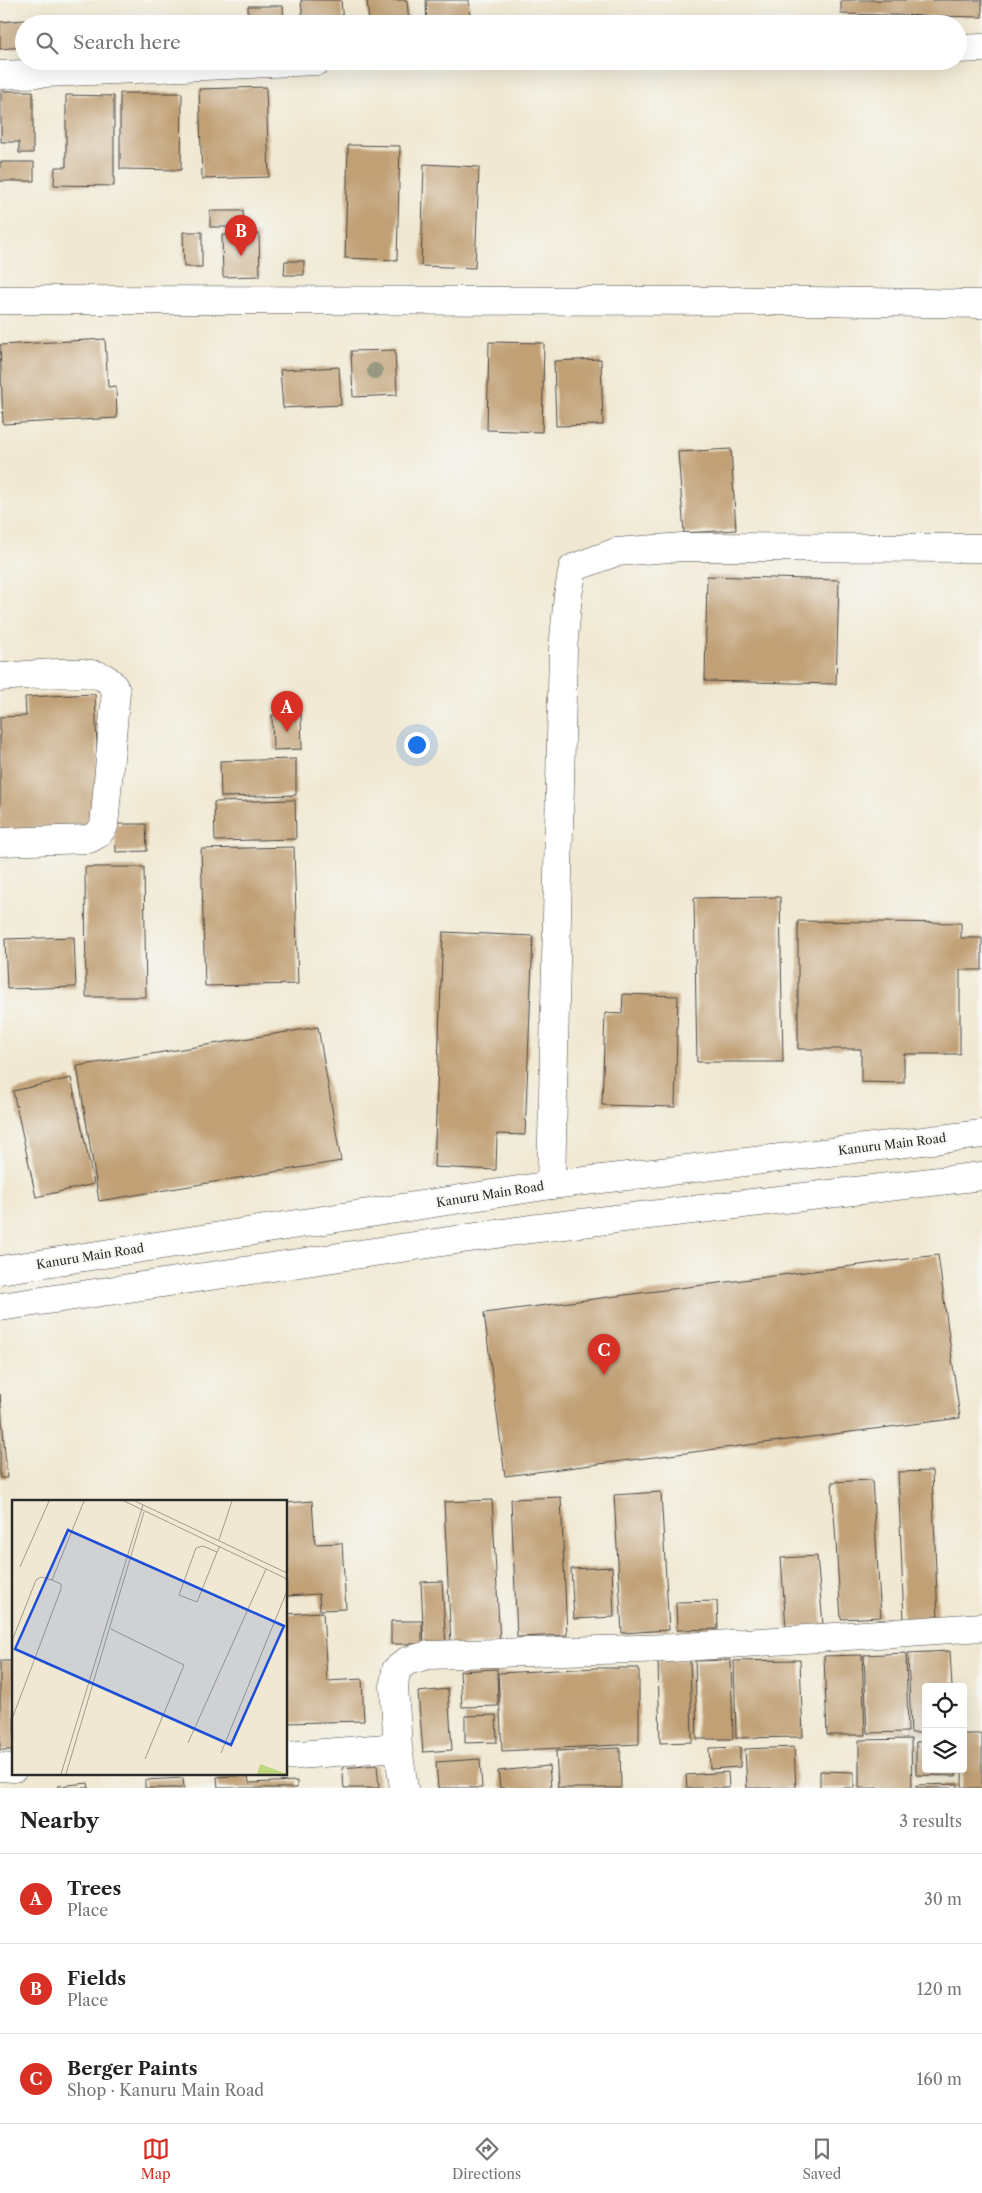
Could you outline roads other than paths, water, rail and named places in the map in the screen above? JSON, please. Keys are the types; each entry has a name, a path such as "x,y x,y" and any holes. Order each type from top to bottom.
{"street":[{"path":"967,49 982,48"},
{"path":"0,75 113,70"},
{"path":"0,300 812,301 982,304"},
{"path":"551,1185 563,649 568,594 573,568 616,552 683,547 982,548"},
{"path":"0,677 86,673 101,676 111,682 116,690 104,826 98,834 89,839 0,842"},
{"name":"Kanuru Main Road","path":"0,1270 551,1185 982,1134"},
{"path":"0,1307 530,1229 982,1176"},
{"path":"404,1788 398,1747 394,1687 396,1670 407,1661 428,1655 671,1648 982,1627"},
{"path":"288,1756 398,1747"}],"place":[{"name":"Fields","path":"241,256"},
{"name":"Trees","path":"287,732"},
{"name":"Berger Paints","path":"604,1375"}]}
